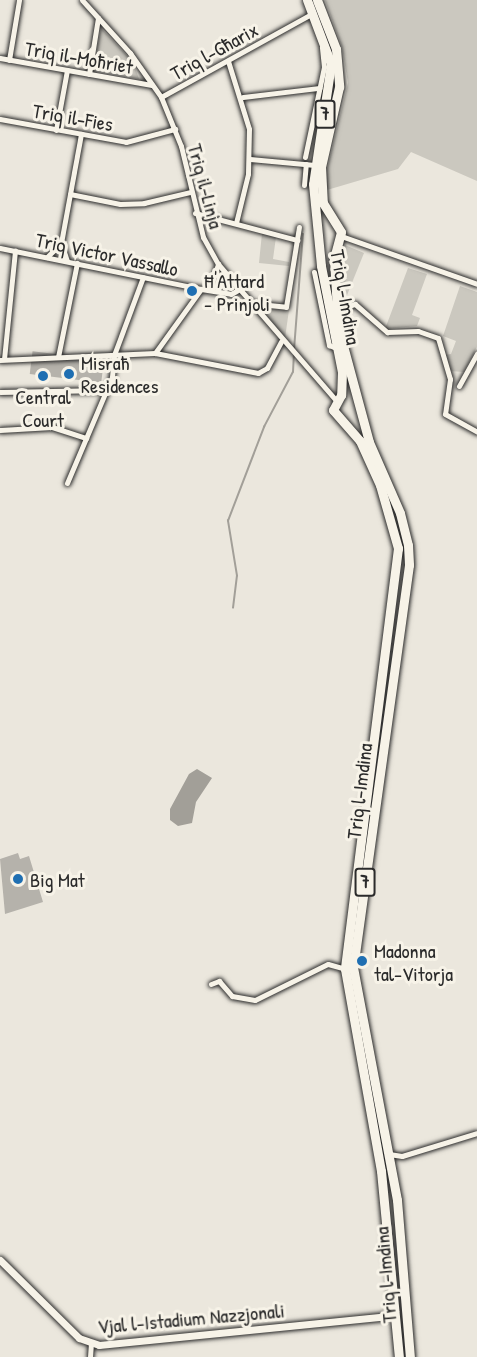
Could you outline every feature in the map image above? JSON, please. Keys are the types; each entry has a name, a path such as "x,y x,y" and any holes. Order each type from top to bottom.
{"highway":[{"name":"Triq l-Imdina","path":"307,0 331,64 330,88 309,162 322,291 342,372 338,397 333,410 341,422 360,441 380,485 398,548 345,969 381,1171 396,1306 399,1357"},
{"name":"Triq l-Imdina","path":"317,0 336,49 339,87 321,167 323,203 339,234 333,259 336,310 360,414 400,513 409,565 353,967 389,1154 410,1357"},
{"name":"Triq l-Imdina","path":"317,236 324,223 339,234"},
{"name":"Triq l-Imdina","path":"317,236 328,246 339,234"},
{"path":"338,397 355,395"},
{"path":"341,422 350,422 360,414"}],"main road":[{"name":"Vjal l-Istadium Nazzjonali","path":"0,1260 72,1331 91,1343 381,1317"},
{"path":"381,1317 393,1314 396,1306"},
{"path":"381,1317 397,1325"}],"street":[{"path":"9,60 19,0"},
{"name":"Triq il-Linja","path":"82,0 161,97 175,129 195,213 218,264 281,342 338,397"},
{"path":"304,184 309,162 322,47 311,14"},
{"name":"Triq l-Għarix","path":"161,97 311,14"},
{"path":"89,74 98,18"},
{"name":"Triq il-Moħriet","path":"0,58 152,85"},
{"path":"228,60 243,97 250,159 236,223"},
{"path":"56,130 67,70"},
{"path":"243,97 330,88"},
{"path":"0,128 1,119"},
{"name":"Triq il-Fies","path":"1,119 126,142 175,129"},
{"path":"67,261 61,243 81,134"},
{"path":"250,159 309,162"},
{"path":"70,194 144,203 190,192"},
{"path":"195,213 297,240"},
{"path":"250,303 286,307 299,227"},
{"path":"339,234 477,285"},
{"path":"47,257 61,243"},
{"name":"Triq Victor Vassallo","path":"0,248 201,289 231,294 238,290"},
{"path":"15,251 1,361 155,353 258,373 267,368 281,342"},
{"path":"58,357 77,263"},
{"path":"209,289 218,264"},
{"path":"314,272 322,291"},
{"path":"67,483 112,377 114,355 143,277"},
{"path":"155,353 201,289"},
{"path":"336,310 355,304 387,332 418,331 438,338 450,379 445,414 477,432"},
{"path":"459,386 477,354"},
{"path":"0,392 105,390"},
{"path":"0,430 52,427 86,438"},
{"path":"211,984 219,981 232,996 255,1000 328,964 345,969"},
{"path":"389,1154 402,1156 477,1133"},
{"path":"90,1357 91,1343"}],"shaded area":[{"path":"325,0 477,0 477,181 411,152 398,169 327,190 327,170 348,83 342,47"},
{"path":"101,28 133,62 139,79 93,71"},
{"path":"262,233 276,237 273,259 289,262 289,266 259,263"},
{"path":"345,245 364,253 343,305 338,286"},
{"path":"408,268 427,274 412,315 420,318 417,326 385,329"},
{"path":"460,286 477,292 477,347 464,372 449,371 445,355 451,354 456,341 443,336"},
{"path":"261,308 289,310 285,338"},
{"path":"197,769 212,778 196,802 192,823 178,826 170,820 170,809 189,774"}],"building":[{"path":"33,351 104,360 101,383 30,374"},
{"name":"Big Mat","path":"18,853 20,859 29,856 43,902 5,914 0,859"}],"waterway":[{"path":"294,350 303,234"},
{"path":"233,608 237,576 228,521 264,427 293,372 294,354"}],"place":[{"name":"Ħ'Attard - Prinjoli","path":"192,291"},
{"name":"Misraħ Residences","path":"69,374"},
{"name":"Central Court","path":"43,376"},
{"name":"Big Mat","path":"18,879"},
{"name":"Madonna tal-Vitorja","path":"362,961"}]}
